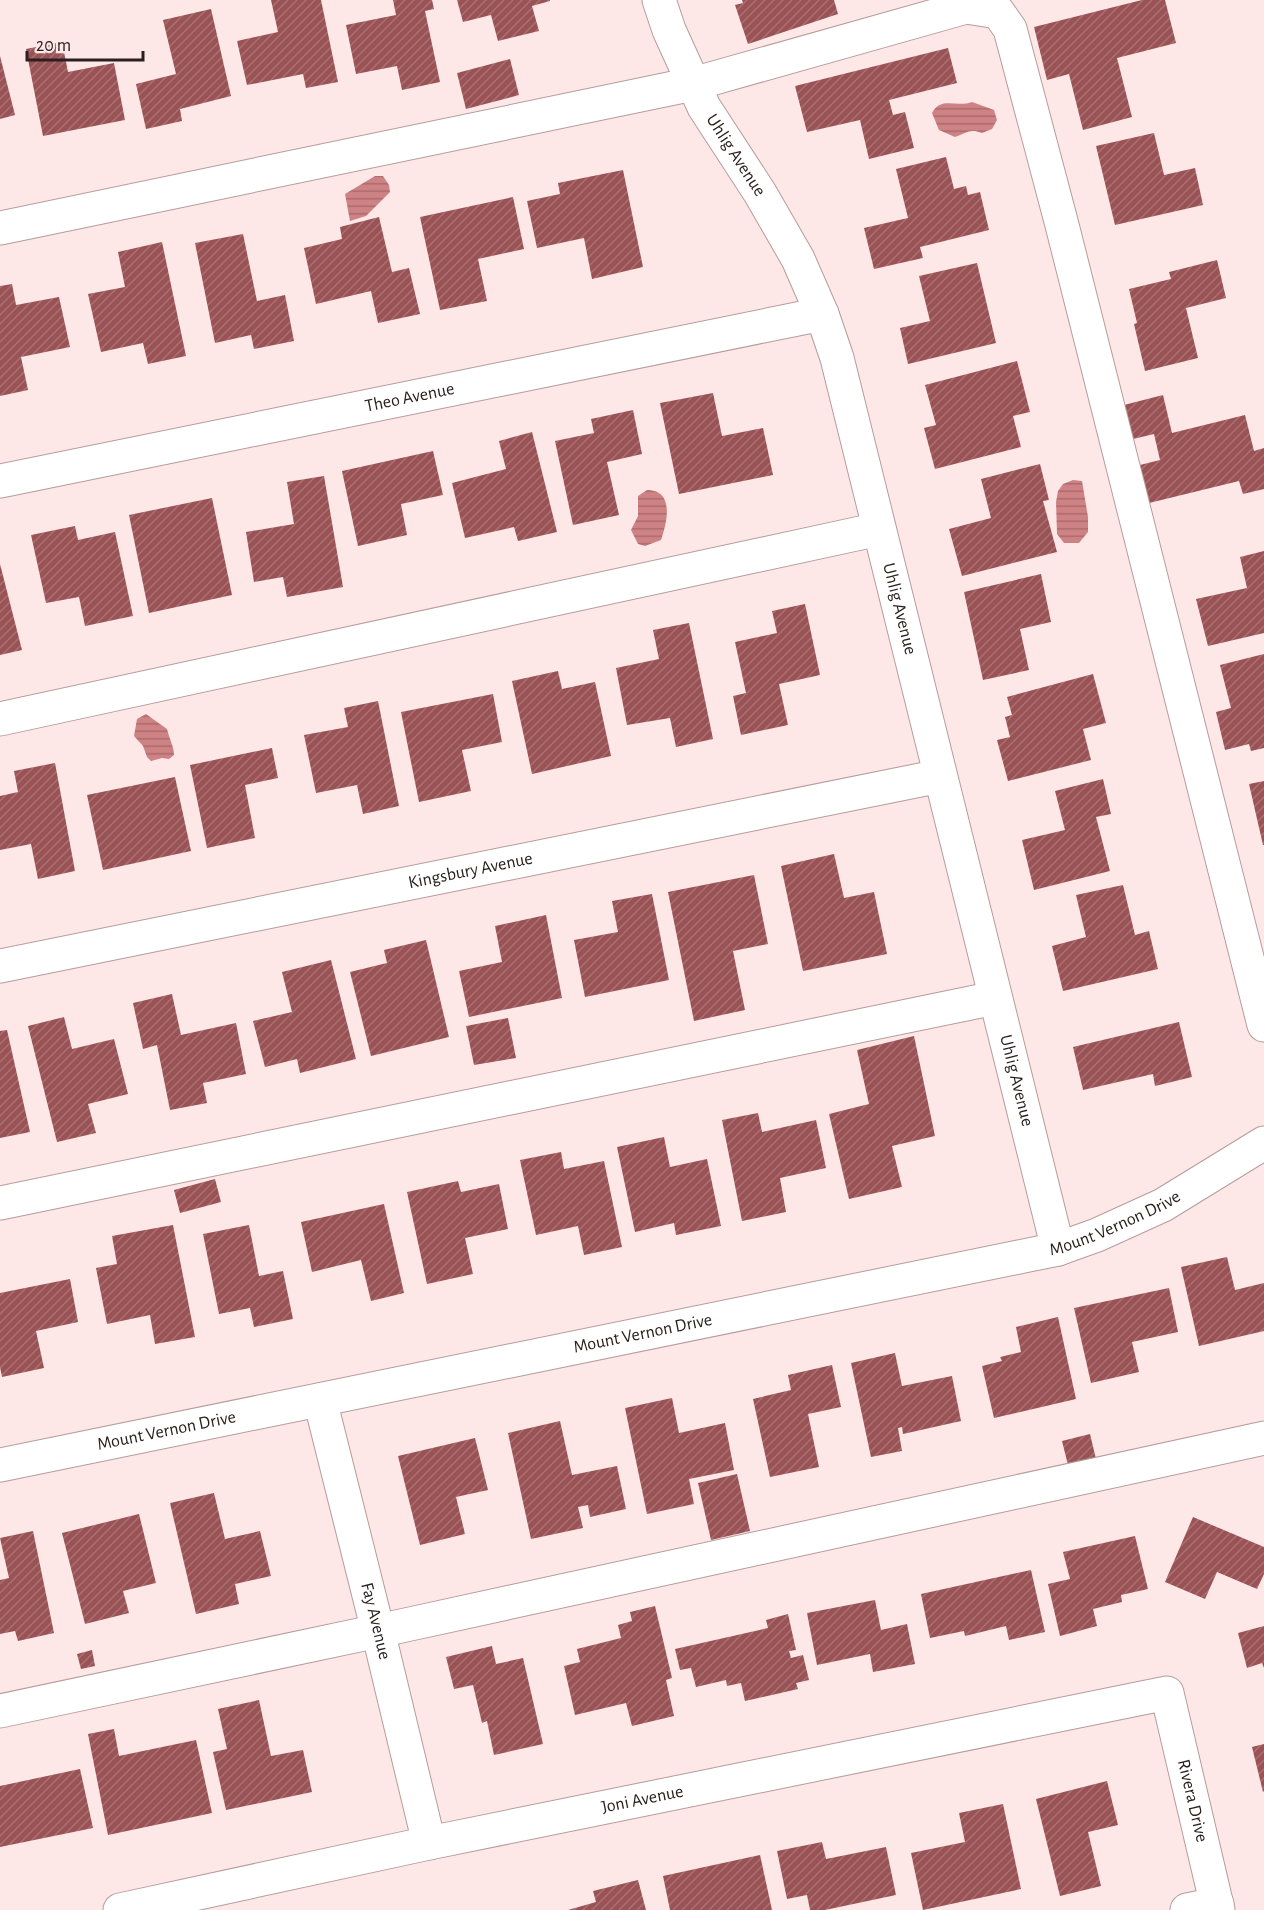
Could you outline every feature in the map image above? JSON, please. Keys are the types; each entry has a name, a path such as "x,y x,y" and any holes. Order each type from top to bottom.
{"street":[{"name":"Uhlig Avenue","path":"659,0 669,30 704,107 760,194 798,259 822,314 837,358 1058,1249"},
{"path":"0,228 693,84 966,7 998,12 1010,29 1065,236 1264,1025"},
{"name":"Theo Avenue","path":"0,481 822,314"},
{"path":"0,719 879,529"},
{"name":"Kingsbury Avenue","path":"0,966 940,776"},
{"path":"0,1203 995,998"},
{"name":"Mount Vernon Drive","path":"0,1465 1058,1249 1097,1235 1163,1205 1264,1143"},
{"name":"Fay Avenue","path":"320,1400 429,1843"},
{"path":"0,1711 1264,1438"},
{"name":"Joni Avenue","path":"120,1910 429,1843 1167,1693"},
{"name":"Rivera Drive","path":"1167,1693 1208,1908"}],"shaded area":[{"path":"972,102 994,110 997,120 992,129 982,133 968,132 955,137 939,130 932,113 936,108 944,104"},
{"path":"375,176 383,176 389,185 390,192 366,216 350,221 345,194"},
{"path":"1073,480 1082,481 1088,532 1079,543 1064,543 1057,534 1056,502 1058,491 1063,484"},
{"path":"647,490 656,491 662,495 667,517 661,540 645,546 638,544 631,530 638,516 638,496"},
{"path":"146,714 167,729 174,755 169,759 151,761 143,746 134,736 137,719"}],"building":[{"path":"271,0 321,0 338,82 306,88 303,74 247,85 237,41 278,32"},
{"path":"393,0 432,0 434,9 425,11 440,82 402,90 397,66 356,74 346,25 396,15"},
{"path":"457,0 550,1 532,6 539,31 498,41 491,15 463,22"},
{"path":"742,0 834,0 838,14 748,44 735,5 743,3"},
{"path":"1142,0 1165,0 1176,43 1117,58 1132,117 1083,130 1069,74 1047,80 1034,27"},
{"path":"211,9 231,96 180,109 182,121 146,129 136,84 176,74 163,20"},
{"path":"62,42 68,72 114,63 125,120 43,136 26,49"},
{"path":"948,48 957,83 889,100 893,115 905,112 914,148 869,159 860,120 807,132 795,86"},
{"path":"0,56 15,115 0,119"},
{"path":"510,59 519,95 466,109 457,73"},
{"path":"1154,133 1164,175 1195,168 1203,205 1115,225 1096,146"},
{"path":"946,157 954,189 966,186 968,195 980,192 989,230 920,247 923,258 874,269 864,228 908,218 896,169"},
{"path":"623,170 643,267 592,279 584,238 537,248 527,201 560,194 558,183"},
{"path":"513,197 524,249 478,259 487,301 440,310 420,217"},
{"path":"379,217 392,272 409,268 420,314 378,323 371,291 316,304 304,248 342,239 340,227"},
{"path":"243,234 257,301 285,295 294,341 254,349 251,335 215,343 195,243"},
{"path":"162,242 186,356 148,364 143,343 101,352 88,294 125,287 118,252"},
{"path":"1217,260 1226,298 1186,308 1198,358 1145,371 1129,289 1171,279 1169,272"},
{"path":"977,263 996,343 908,364 900,328 930,321 919,276"},
{"path":"12,284 16,305 59,297 70,347 21,357 28,390 0,396 0,286"},
{"path":"1017,361 1030,412 1013,416 1021,447 935,469 924,428 936,425 925,385"},
{"path":"713,393 722,436 763,428 773,475 679,494 660,403"},
{"path":"1163,395 1172,433 1245,415 1254,451 1264,448 1264,489 1243,494 1239,481 1149,503 1140,465 1160,460 1154,434 1133,439 1124,405"},
{"path":"633,410 642,454 607,462 619,515 573,525 555,441 594,433 591,419"},
{"path":"532,432 557,532 518,541 514,527 465,538 452,483 506,469 499,441"},
{"path":"433,451 443,495 401,504 407,535 358,546 342,471"},
{"path":"1040,464 1049,500 1043,501 1057,552 962,576 949,529 991,518 981,479"},
{"path":"324,476 343,587 287,597 283,577 254,582 246,532 294,524 287,482"},
{"path":"212,498 232,595 149,613 129,515"},
{"path":"75,526 78,540 115,532 133,616 85,626 79,597 46,603 31,535"},
{"path":"1264,551 1264,633 1208,646 1196,599 1247,588 1240,557"},
{"path":"0,564 22,650 0,655"},
{"path":"1041,574 1051,622 1020,629 1029,670 983,680 964,592"},
{"path":"805,604 820,675 779,684 788,725 741,735 733,696 746,693 735,642 777,633 772,611"},
{"path":"689,623 713,739 676,747 670,718 627,725 616,668 659,659 653,630"},
{"path":"1264,654 1264,748 1251,751 1249,744 1225,750 1216,712 1231,708 1220,665"},
{"path":"558,671 562,689 595,682 611,756 532,774 512,681"},
{"path":"1093,674 1106,723 1083,729 1091,760 1008,781 997,740 1010,737 1005,717 1012,715 1007,697"},
{"path":"493,694 502,742 462,750 471,791 419,802 401,712"},
{"path":"378,701 399,806 363,814 357,785 316,793 304,735 348,727 344,708"},
{"path":"272,748 278,778 245,785 255,838 207,848 190,765"},
{"path":"55,763 75,871 38,879 31,844 0,850 0,796 18,792 14,771"},
{"path":"175,777 191,851 103,870 87,795"},
{"path":"1103,779 1111,814 1096,817 1110,871 1034,890 1022,840 1065,830 1055,791"},
{"path":"1264,781 1264,845 1263,845 1249,784"},
{"path":"834,854 844,898 874,892 887,954 803,971 781,866"},
{"path":"754,875 768,944 733,951 745,1010 694,1021 668,892"},
{"path":"1123,885 1135,935 1149,931 1158,969 1063,991 1052,946 1086,937 1076,895"},
{"path":"652,894 669,980 585,997 574,940 618,932 612,901"},
{"path":"546,915 562,998 469,1017 459,971 502,962 495,926"},
{"path":"426,940 449,1037 371,1056 350,972 387,963 384,950"},
{"path":"331,960 356,1059 300,1073 297,1059 265,1067 253,1021 292,1012 282,972"},
{"path":"172,994 181,1035 236,1023 246,1074 203,1083 207,1103 170,1110 157,1045 143,1049 133,1003"},
{"path":"64,1017 72,1049 114,1039 128,1094 88,1104 96,1133 57,1142 28,1026"},
{"path":"508,1018 516,1058 474,1065 466,1026"},
{"path":"1179,1022 1192,1077 1155,1086 1153,1074 1083,1090 1073,1047"},
{"path":"7,1030 30,1132 0,1138 0,1031"},
{"path":"914,1036 935,1136 892,1146 902,1187 849,1199 829,1114 869,1104 857,1050"},
{"path":"758,1113 762,1132 816,1120 826,1168 780,1178 786,1212 742,1221 722,1120"},
{"path":"664,1137 670,1167 707,1159 721,1226 676,1235 674,1223 635,1232 617,1147"},
{"path":"561,1152 564,1169 604,1161 622,1247 584,1255 578,1226 536,1235 520,1160"},
{"path":"215,1179 221,1202 180,1213 174,1190"},
{"path":"458,1181 461,1192 499,1184 508,1229 465,1238 473,1274 427,1284 407,1192"},
{"path":"384,1204 404,1293 371,1301 361,1260 312,1272 301,1222"},
{"path":"173,1225 195,1337 155,1344 150,1315 107,1324 96,1268 117,1264 112,1236"},
{"path":"249,1225 259,1276 283,1271 293,1319 254,1327 250,1308 219,1314 203,1234"},
{"path":"1227,1257 1235,1290 1264,1283 1264,1331 1199,1346 1181,1267"},
{"path":"70,1279 78,1322 36,1331 44,1368 2,1377 0,1293"},
{"path":"1169,1288 1178,1332 1132,1342 1139,1372 1091,1383 1074,1308"},
{"path":"1058,1317 1076,1399 994,1418 982,1366 1002,1361 1000,1357 1021,1352 1016,1327"},
{"path":"895,1353 902,1386 952,1376 961,1421 903,1434 902,1427 898,1428 902,1451 871,1457 851,1363"},
{"path":"832,1365 841,1407 808,1414 819,1467 770,1477 753,1399 791,1390 788,1375"},
{"path":"672,1398 679,1433 725,1423 734,1470 689,1479 694,1504 647,1514 625,1408"},
{"path":"560,1421 572,1475 617,1466 626,1509 590,1517 588,1505 578,1507 583,1528 531,1539 508,1433"},
{"path":"1090,1434 1096,1459 1068,1465 1062,1441"},
{"path":"475,1438 488,1490 456,1497 465,1534 420,1545 398,1456"},
{"path":"737,1474 750,1531 711,1540 698,1483"},
{"path":"214,1493 225,1539 260,1531 271,1576 235,1584 239,1604 196,1614 170,1503"},
{"path":"139,1514 156,1583 123,1591 129,1613 85,1624 62,1533"},
{"path":"1193,1517 1264,1547 1264,1574 1257,1589 1217,1572 1205,1599 1165,1582"},
{"path":"33,1531 54,1633 18,1641 15,1631 0,1634 0,1580 9,1578 0,1538"},
{"path":"1135,1536 1148,1589 1121,1595 1122,1602 1093,1609 1097,1626 1060,1636 1048,1584 1070,1579 1063,1552"},
{"path":"1031,1570 1045,1632 1009,1640 1006,1626 965,1636 964,1631 930,1638 921,1594"},
{"path":"875,1600 881,1630 907,1624 915,1664 873,1672 870,1654 817,1665 807,1613"},
{"path":"655,1606 672,1678 666,1680 674,1716 632,1726 626,1703 575,1715 564,1666 580,1662 577,1649 621,1638 618,1625 632,1621 630,1612"},
{"path":"788,1614 796,1650 789,1651 791,1658 803,1655 809,1680 796,1683 798,1689 745,1701 741,1683 727,1686 726,1680 696,1687 691,1668 680,1670 675,1649 768,1628 766,1620"},
{"path":"1264,1626 1264,1668 1262,1663 1247,1668 1238,1633"},
{"path":"492,1646 496,1664 523,1658 543,1744 494,1755 487,1721 482,1723 473,1685 454,1689 446,1657"},
{"path":"92,1650 95,1666 81,1669 77,1654"},
{"path":"259,1700 271,1756 303,1750 312,1792 226,1810 213,1752 227,1749 218,1709"},
{"path":"114,1729 119,1756 196,1740 212,1813 108,1835 88,1734"},
{"path":"1264,1744 1264,1791 1263,1792 1252,1747"},
{"path":"80,1769 93,1828 0,1847 0,1786"},
{"path":"1107,1781 1118,1825 1088,1832 1101,1886 1060,1896 1036,1799"},
{"path":"1003,1804 1021,1889 923,1910 911,1853 965,1842 959,1813"},
{"path":"822,1842 826,1859 886,1847 896,1895 825,1910 810,1910 807,1895 787,1899 777,1851"},
{"path":"760,1855 772,1910 670,1910 663,1876"},
{"path":"638,1880 646,1910 568,1910 596,1902 593,1891"}]}
